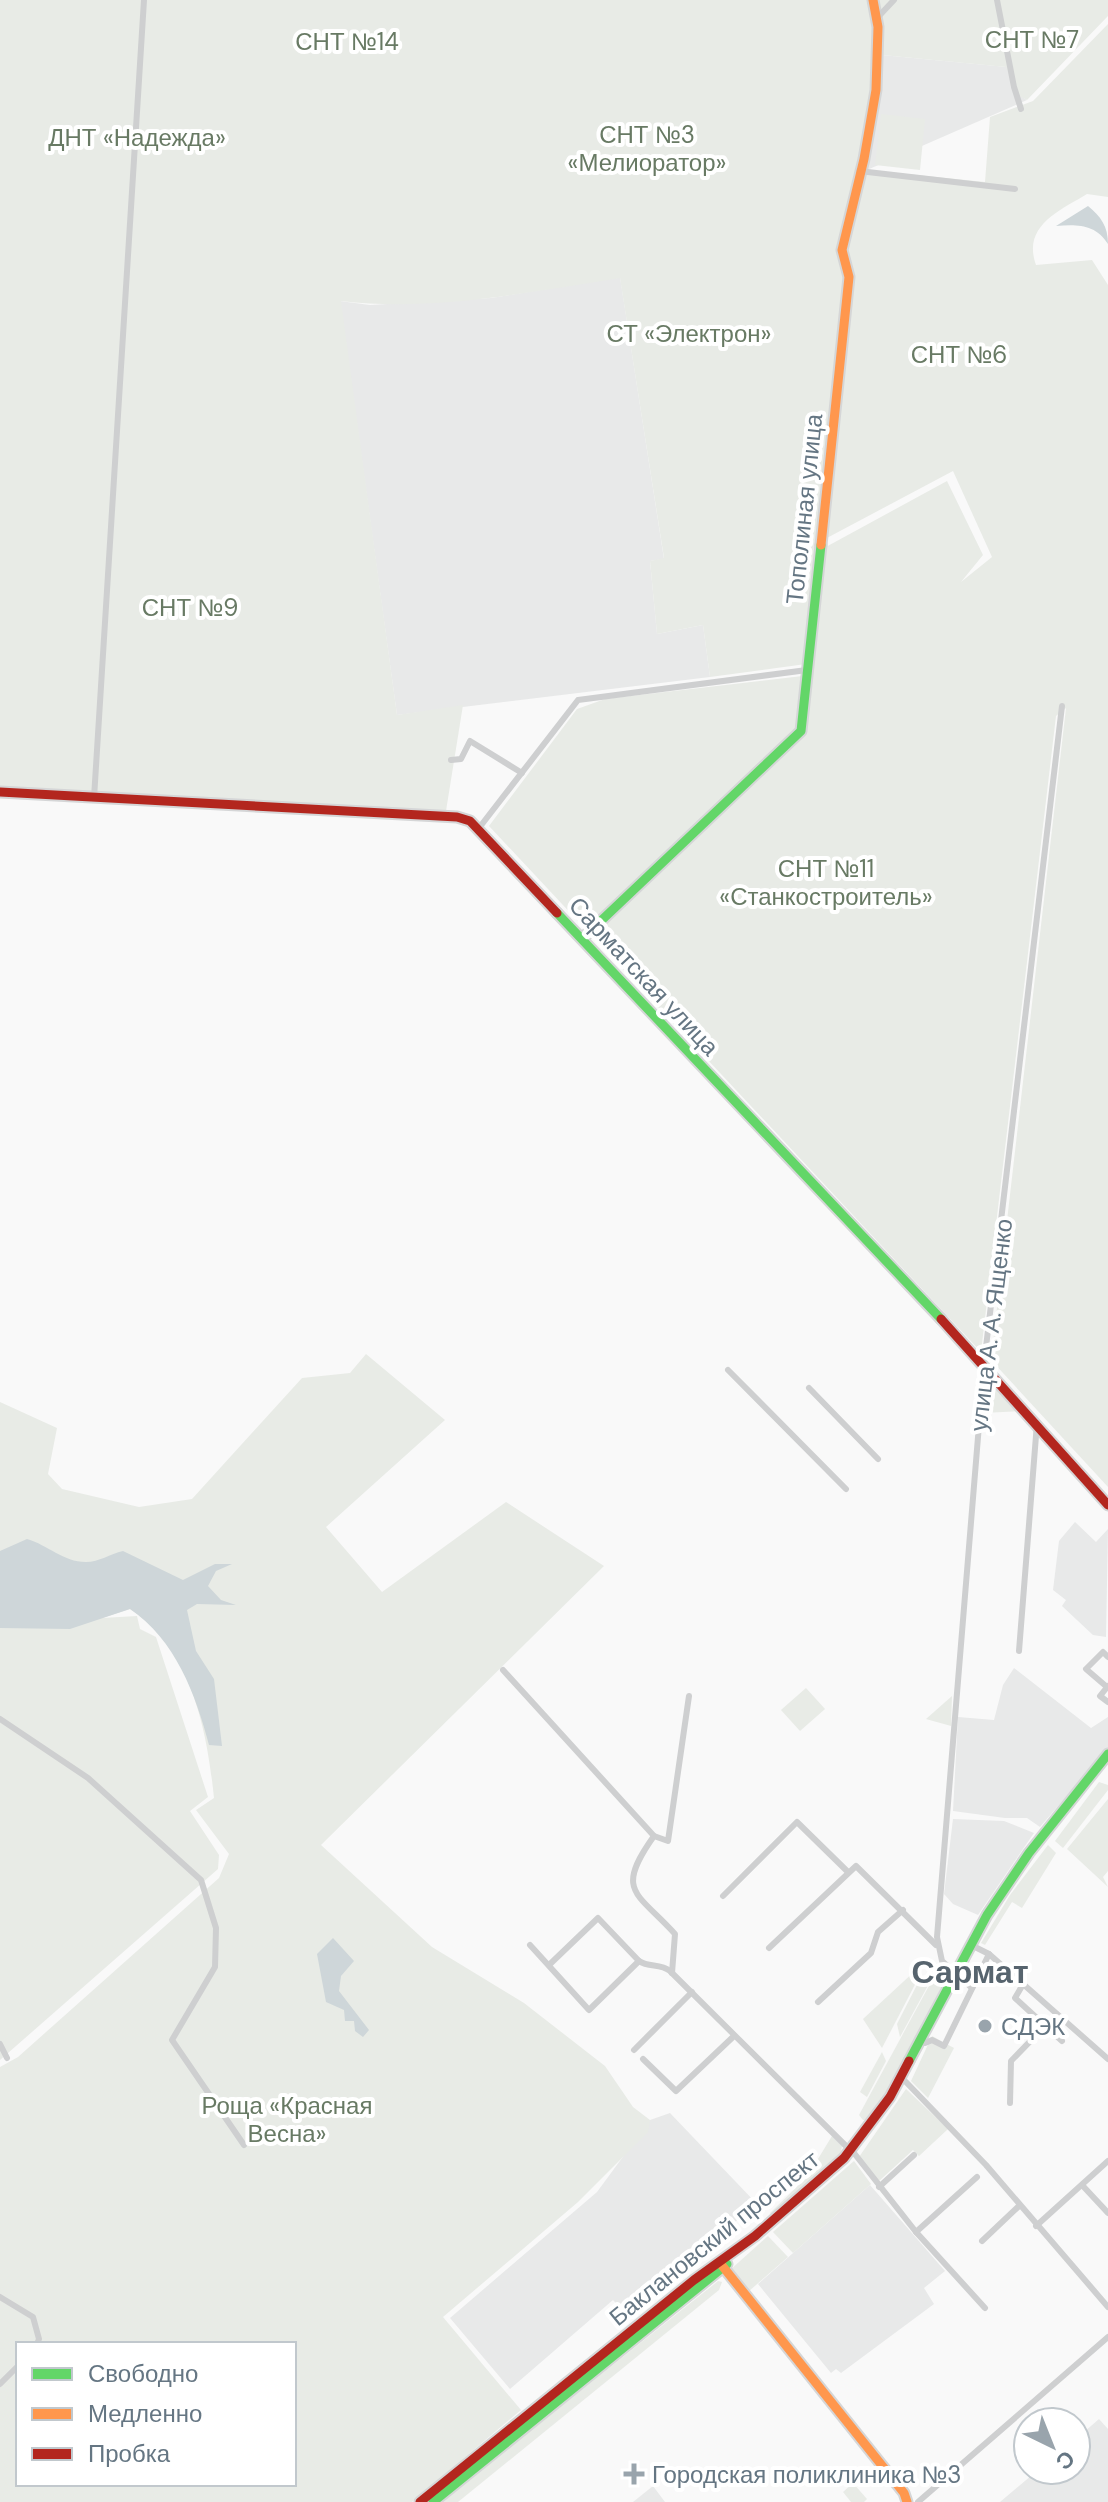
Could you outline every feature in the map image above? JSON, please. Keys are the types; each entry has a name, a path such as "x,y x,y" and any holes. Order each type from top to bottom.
{"main road":[{"name":"Тополиная улица","path":"585,936 801,731 849,277 842,250 877,77 878,17 873,0"},
{"name":"Сарматская улица","path":"0,792 457,817 479,828 984,1364 1108,1505"},
{"name":"Баклановский проспект","path":"852,2152 901,2079 987,1915 1108,1754"},
{"name":"Баклановский проспект","path":"420,2502 818,2189 880,2121 905,2081 973,1946 1046,1835 1108,1761"},
{"name":"Баклановский проспект","path":"433,2502 721,2265"},
{"path":"721,2265 906,2498"}],"street":[{"path":"94,798 144,0"},
{"path":"878,17 894,0"},
{"path":"997,0 1021,109"},
{"path":"859,171 1015,189"},
{"path":"479,828 578,700 807,670"},
{"name":"улица А. А. Ященко","path":"937,1946 984,1364 1062,706"},
{"path":"451,760 461,759 470,741 522,773"},
{"path":"728,1370 846,1489"},
{"path":"809,1388 878,1459"},
{"path":"1019,1651 1037,1423"},
{"path":"1108,1657 1103,1652 1086,1669 1108,1686 1100,1696 1108,1702"},
{"path":"503,1670 654,1836 668,1841 689,1696"},
{"path":"0,1719 88,1778 201,1880 216,1928 215,1967 172,2040 244,2145"},
{"path":"723,1896 797,1822 847,1871"},
{"path":"654,1836 634,1864 631,1883 643,1904 675,1934 672,1973"},
{"path":"769,1948 847,1871 856,1866 903,1910 937,1946 942,1961 972,1988"},
{"path":"818,2002 871,1953 878,1932 903,1910"},
{"path":"549,1965 598,1918 639,1961 646,1966 663,1966 672,1973 852,2152 916,2232 985,2308"},
{"path":"530,1945 589,2010 639,1961"},
{"path":"973,1946 989,1954 1108,2059"},
{"path":"925,2043 932,2040 944,2046 989,1954"},
{"path":"1022,1986 1015,1998 1062,2041"},
{"path":"634,2050 692,1992"},
{"path":"1010,2103 1011,2061 1045,2026"},
{"path":"643,2059 676,2091 734,2036"},
{"path":"0,2044 7,2058"},
{"path":"905,2081 1108,2307"},
{"path":"879,2187 914,2155"},
{"path":"1036,2226 1108,2161"},
{"path":"916,2232 977,2177"},
{"path":"1082,2185 1108,2213"},
{"path":"982,2241 1019,2206"},
{"path":"0,2297 33,2317 37,2342"},
{"path":"918,2502 1108,2337"},
{"path":"0,2384 16,2368"}],"shaded area":[{"path":"882,55 1007,67 1016,93 1027,100 867,170"},
{"path":"1088,206 1103,222 1108,244 1092,229 1056,226"},
{"path":"620,277 664,559 650,561 657,634 703,625 710,677 397,715 340,301 370,305 491,298"},
{"path":"1075,1522 1096,1542 1108,1529 1106,1637 1093,1635 1062,1606 1066,1600 1053,1590 1059,1541"},
{"path":"27,1539 63,1556 86,1562 123,1551 183,1580 215,1564 232,1564 216,1571 208,1586 221,1600 236,1605 197,1604 187,1610 196,1651 214,1679 222,1746 209,1745 198,1707 182,1670 160,1636 130,1609 70,1629 0,1628 0,1551"},
{"path":"1014,1668 1091,1728 1108,1717 1108,1748 1040,1827 1027,1818 953,1811 958,1717 994,1720 1003,1685"},
{"path":"953,1819 1004,1821 1034,1833 978,1915 953,1904 944,1894"},
{"path":"333,1938 354,1961 341,1976 339,1991 369,2030 363,2037 355,2031 354,2021 345,2021 344,2010 326,2002 317,1954"},
{"path":"670,2113 757,2204 625,2313 613,2300 510,2389 450,2318 597,2192 650,2120"},
{"path":"870,2185 945,2271 924,2288 934,2304 841,2373 836,2369 831,2373 758,2284"},
{"path":"1099,2419 1108,2429 1108,2502 1000,2502 1019,2486 1092,2486 1092,2425"},
{"path":"653,2486 665,2502 633,2502"}],"green space":[{"path":"0,0 1108,0 1108,16 1027,100 1016,94 1006,67 882,55 868,170 985,182 990,117 1033,101 1108,24 1108,197 1087,194 1055,214 1039,230 1033,251 1036,265 1092,260 1108,285 1108,1487 991,1360 1066,708 1056,716 981,1352 489,826 577,709 605,699 811,675 824,548 947,481 983,555 961,582 992,557 953,471 825,539 842,330 806,664 710,677 703,625 657,634 650,561 664,558 620,278 446,302 376,304 341,301 397,715 463,705 446,811 0,788"},
{"path":"881,114 925,119 920,170 875,165"},
{"name":"Роща «Красная Весна»","path":"366,1354 445,1420 326,1527 382,1592 506,1502 604,1566 321,1845 432,1947 524,2003 605,2066 633,2107 650,2120 648,2132 578,2202 443,2317 521,2410 412,2502 0,2502 0,2067 18,2057 219,1878 229,1854 196,1810 214,1798 201,1719 182,1669 151,1626 130,1609 102,1618 137,1616 140,1629 156,1637 208,1797 190,1811 219,1855 218,1869 0,2060 0,1402 57,1428 48,1474 62,1489 139,1507 192,1499 302,1378 350,1373"},
{"path":"991,1378 1022,1411 983,1413 984,1381"},
{"path":"806,1688 825,1709 800,1731 781,1710"},
{"path":"952,1696 951,1726 926,1719"},
{"path":"1099,1782 1108,1785 1108,1790 1063,1848 1055,1841"},
{"path":"1108,1799 1108,1871 1103,1877 1108,1887 1067,1849"},
{"path":"1048,1845 1056,1853 1022,1908 1012,1902 985,1945 981,1943 1010,1895"},
{"path":"916,1970 921,1973 882,2048 863,2019"},
{"path":"922,1975 931,1980 900,2037 897,2024"},
{"path":"939,1975 943,1983 898,2077 882,2104 867,2120 863,2120 859,2115 931,1982"},
{"path":"932,2036 954,2048 928,2098 911,2081"},
{"path":"882,2052 886,2061 867,2097 860,2092"},
{"path":"906,2089 948,2129 919,2156 913,2150 879,2181 859,2157"},
{"path":"832,2136 842,2146 840,2156 773,2217 770,2213 807,2177"},
{"path":"854,2161 871,2184 793,2253 773,2232"},
{"path":"768,2236 788,2257 748,2292 730,2270"},
{"path":"718,2281 722,2282 719,2290 458,2502 441,2502"},
{"path":"853,2483 867,2499 864,2502 851,2502 843,2492"}],"traffic: fast":[{"path":"585,936 801,731 821,545"},
{"path":"557,913 941,1319"},
{"path":"909,2061 987,1915 1029,1853 1108,1754"},
{"path":"433,2502 727,2264"}],"traffic: slow":[{"path":"821,545 849,277 842,250 864,159 876,90 878,27 873,0"},
{"path":"720,2263 904,2493 907,2502"}],"traffic: jam":[{"path":"0,792 457,817 470,821 557,913"},
{"path":"941,1319 1108,1505"},
{"path":"420,2502 694,2280 755,2236 844,2158 890,2097 909,2061"}],"place":[{"name":"СДЭК","path":"985,2026"},
{"name":"Городская поликлиника №3","path":"634,2474"}],"district":[{"name":"Сармат","path":"970,1972"}],"park label":[{"name":"СНТ №7","path":"1032,39"},
{"name":"СНТ №14","path":"347,41"},
{"name":"ДНТ «Надежда»","path":"137,137"},
{"name":"СНТ №3 «Мелиоратор»","path":"647,148"},
{"name":"СТ «Электрон»","path":"689,333"},
{"name":"СНТ №6","path":"959,354"},
{"name":"СНТ №9","path":"190,607"},
{"name":"СНТ №11 «Станкостроитель»","path":"826,882"}]}
